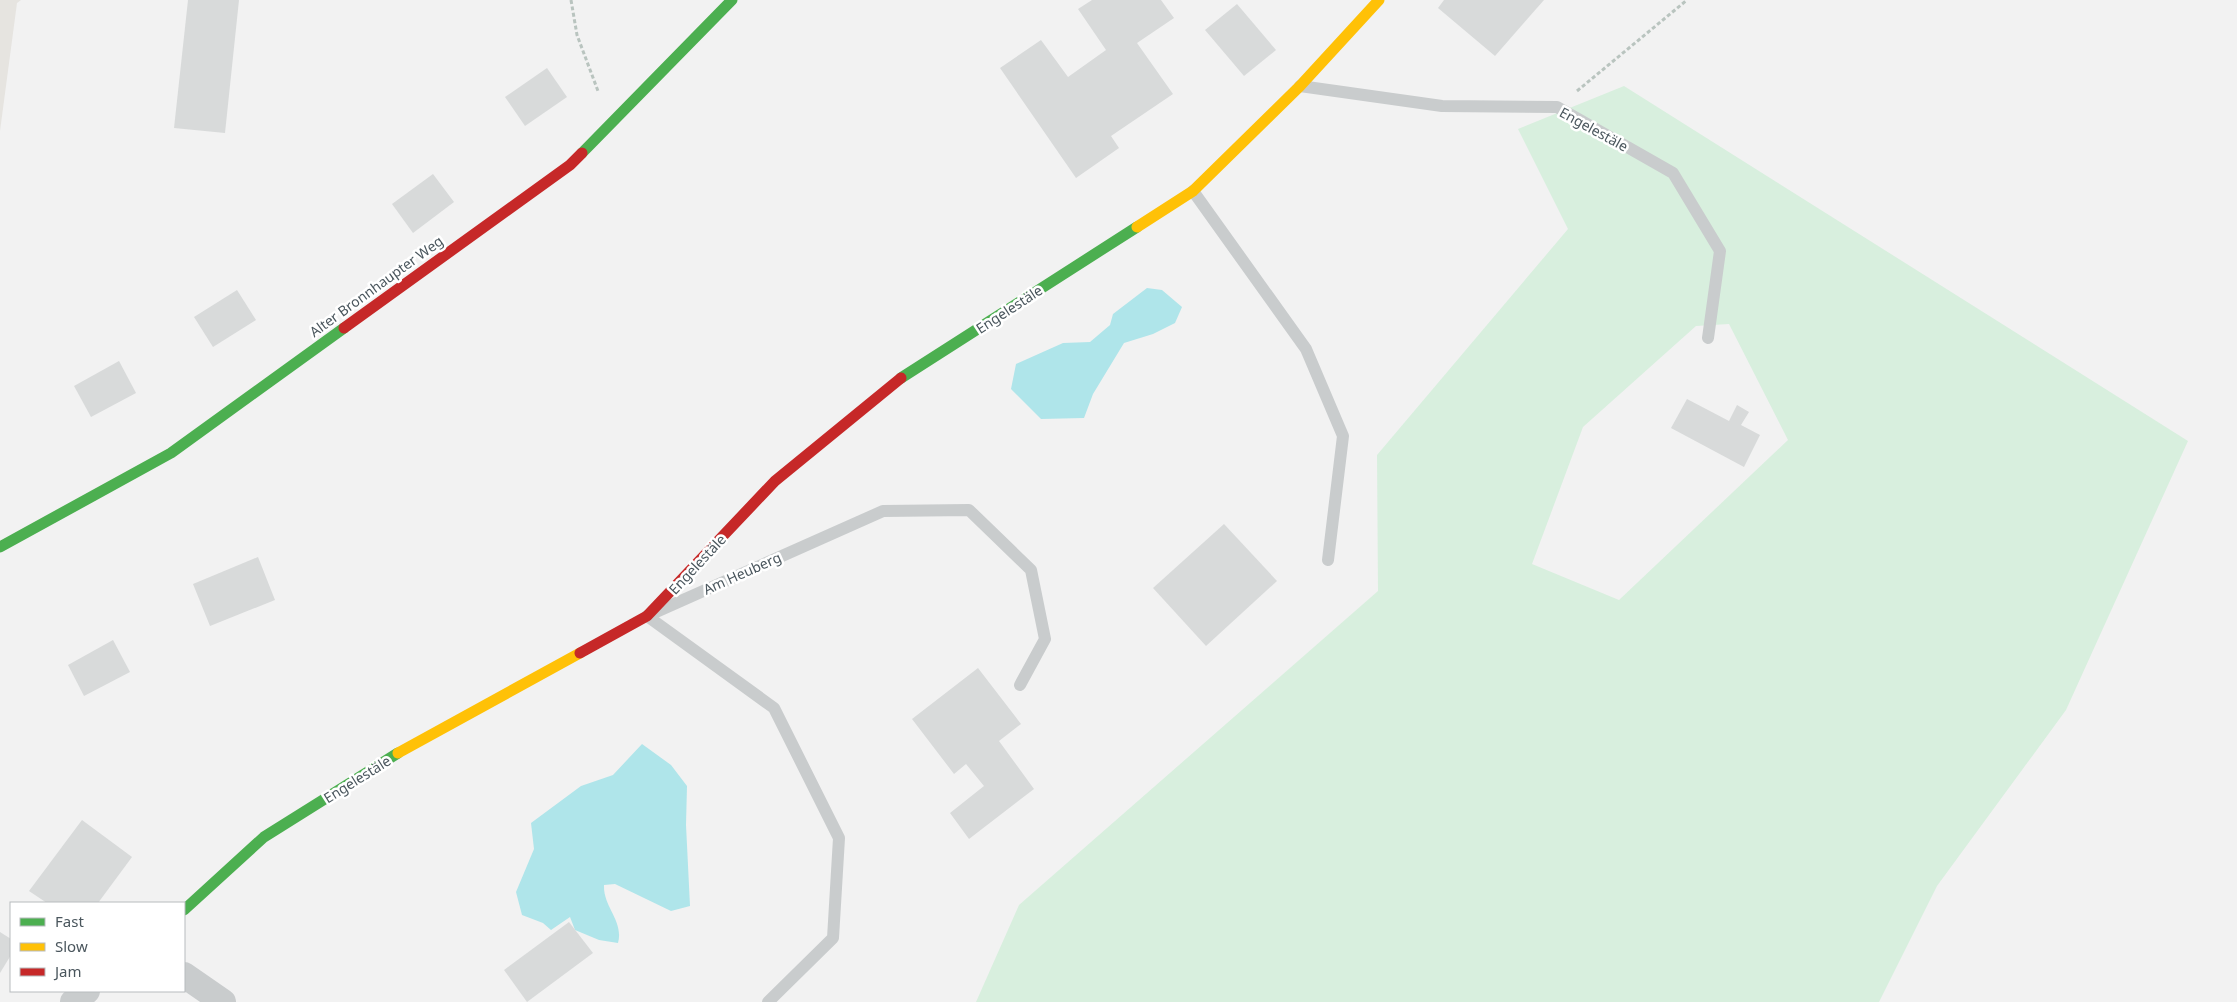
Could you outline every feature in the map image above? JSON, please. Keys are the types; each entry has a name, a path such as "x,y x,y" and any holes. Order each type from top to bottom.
{"street":[{"name":"Alter Bronnhaupter Weg","path":"0,547 171,453 570,165 732,0"},
{"name":"Engelestäle","path":"185,909 264,837 384,761 647,616 775,481 904,376 1193,191 1300,86 1379,0"},
{"path":"185,976 223,1002"},
{"path":"73,1002 86,992"}],"lane":[{"name":"Engelestäle","path":"1300,86 1442,106 1557,107 1673,173 1720,251 1708,338"},
{"path":"1193,191 1306,348 1343,436 1328,560"},
{"name":"Am Heuberg","path":"647,616 883,511 969,510 1031,570 1046,639 1020,685"},
{"path":"647,616 774,708 840,838 833,938 768,1002"}],"path":[{"path":"571,0 577,35 610,125"},
{"path":"1557,107 1687,0"}],"shaded area":[{"path":"0,0 21,0 17,3 0,131"}],"green space":[{"path":"1624,86 2188,441 2066,710 1937,886 1879,1002 976,1002 1019,905 1378,591 1377,455 1568,229 1518,129","holes":["1729,324 1788,440 1619,600 1532,564 1583,427 1696,326"]}],"water":[{"path":"1147,288 1162,290 1182,307 1175,323 1153,334 1124,343 1093,394 1084,418 1041,419 1011,389 1016,364 1063,343 1090,342 1110,325 1113,314"},
{"path":"642,744 671,765 687,786 686,825 690,906 671,911 615,884 604,885 607,900 618,928 618,943 599,940 575,930 570,917 551,930 543,923 522,915 516,892 534,849 531,823 581,786 613,775"}],"building":[{"path":"188,0 239,0 225,133 174,128"},
{"path":"1092,0 1161,0 1174,18 1137,43 1173,94 1111,136 1119,148 1076,178 1000,68 1041,40 1068,77 1106,50 1078,9"},
{"path":"1444,0 1544,0 1495,56 1438,8"},
{"path":"1237,4 1276,50 1244,76 1205,30"},
{"path":"547,68 567,97 525,126 505,97"},
{"path":"433,174 454,202 413,233 392,204"},
{"path":"237,290 256,320 213,347 194,317"},
{"path":"119,361 136,393 91,417 74,386"},
{"path":"1687,399 1729,421 1737,405 1749,412 1741,425 1760,435 1744,467 1671,428"},
{"path":"1224,524 1277,581 1206,646 1153,588"},
{"path":"258,557 275,600 210,626 193,584"},
{"path":"113,640 130,672 84,696 68,665"},
{"path":"978,668 1021,724 999,741 1034,789 969,839 950,813 984,786 966,764 954,774 912,719"},
{"path":"82,820 132,857 99,902 46,902 29,891"},
{"path":"569,922 593,953 527,1002 504,970"},
{"path":"0,932 10,938 10,957 0,973"}],"traffic: fast":[{"path":"582,153 732,0"},
{"path":"901,378 1137,227"},
{"path":"0,547 171,453 344,328"},
{"path":"185,909 264,837 398,753"}],"traffic: slow":[{"path":"1137,227 1193,191 1300,86 1379,0"},
{"path":"398,753 580,653"}],"traffic: jam":[{"path":"344,328 570,165 582,153"},
{"path":"580,653 647,616 775,481 901,378"}]}
